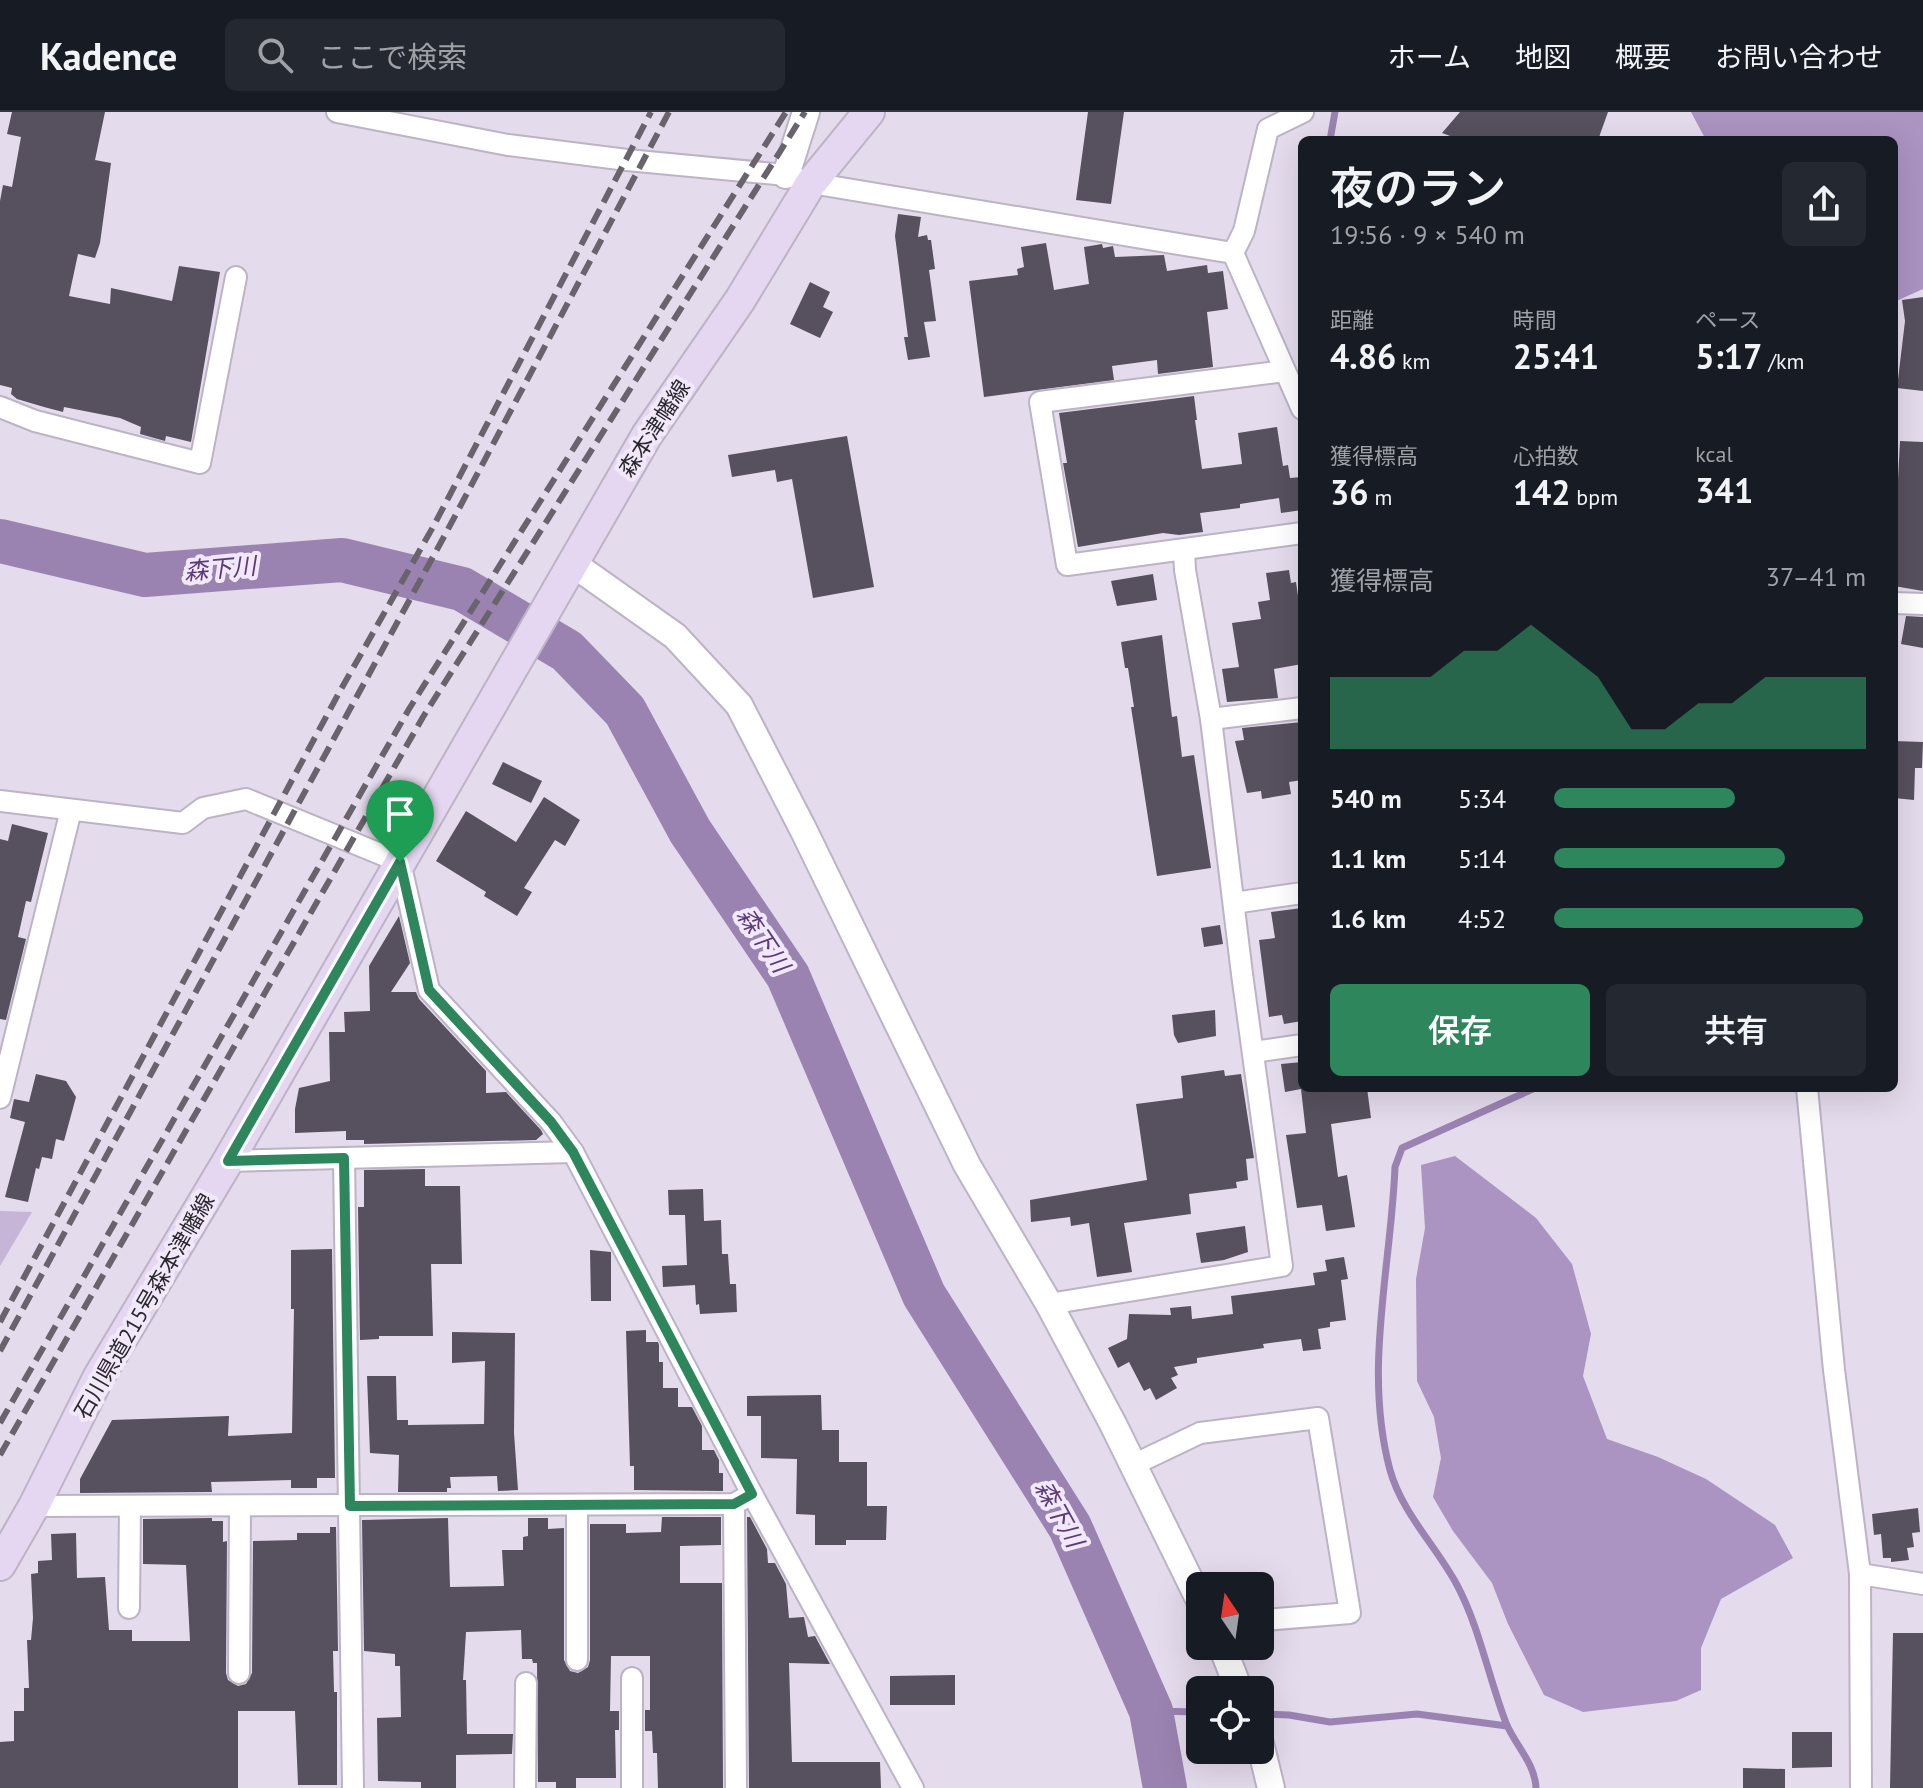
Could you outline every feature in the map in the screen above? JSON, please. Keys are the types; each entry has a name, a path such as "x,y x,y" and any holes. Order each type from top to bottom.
{"main road":[{"name":"森本津幡線","path":"460,757 647,435 740,300 799,179 869,112"},
{"name":"石川県道215号森本津幡線","path":"0,1565 34,1506 98,1378 228,1161 460,757"}],"street":[{"path":"337,112 508,145 799,179 1233,253"},
{"path":"799,179 797,134 806,112"},
{"path":"1233,253 1244,231 1268,129 1303,112"},
{"path":"1233,253 1298,400"},
{"path":"0,407 35,421 200,463 236,277"},
{"path":"1285,371 1040,402 1067,565 1298,534"},
{"path":"1049,1304 1282,1266 1211,719 1184,551"},
{"path":"572,563 675,636 739,705 967,1165 1049,1304 1186,1573"},
{"path":"1898,603 1923,604"},
{"path":"1211,719 1298,708"},
{"path":"0,801 183,823 203,808 246,799 400,862 429,990 551,1122 573,1152 743,1499 913,1788"},
{"path":"0,1098 5,1054 71,810"},
{"path":"1234,903 1298,894"},
{"path":"1253,1052 1298,1046"},
{"path":"1807,1092 1834,1370 1860,1574 1861,1788"},
{"path":"228,1161 573,1152"},
{"path":"344,1158 353,1788"},
{"path":"1133,1465 1200,1433 1318,1418 1350,1613 1274,1619"},
{"path":"34,1506 577,1505 743,1499"},
{"path":"736,1788 743,1499"},
{"path":"577,1505 577,1660"},
{"path":"129,1608 130,1506"},
{"path":"239,1673 240,1506"},
{"path":"1860,1574 1923,1584"},
{"path":"632,1678 632,1788"},
{"path":"525,1788 526,1683"},
{"path":"1265,1764 1271,1788"}],"shaded area":[{"path":"1691,112 1923,112 1923,289 1898,300 1898,136 1704,136"},
{"path":"1455,1156 1536,1218 1572,1264 1591,1334 1583,1376 1607,1439 1658,1457 1706,1479 1775,1525 1793,1558 1721,1599 1701,1648 1701,1690 1676,1701 1583,1712 1544,1695 1508,1624 1492,1583 1453,1531 1433,1497 1441,1458 1434,1417 1417,1381 1416,1279 1425,1228 1421,1165"},
{"path":"0,1211 32,1212 0,1266"}],"building":[{"path":"12,112 105,112 95,160 111,163 100,243 95,258 78,254 69,296 110,304 111,288 172,301 179,266 220,272 191,442 166,436 165,441 140,434 141,427 120,418 64,407 63,412 17,399 11,394 12,388 0,385 0,201 3,185 12,187 21,137 7,134"},
{"path":"1088,112 1124,112 1111,204 1076,200"},
{"path":"1460,112 1608,112 1599,136 1450,136 1442,133"},
{"path":"898,214 921,217 918,237 927,235 931,240 935,269 929,270 936,321 924,322 930,357 908,360 895,236"},
{"path":"1046,243 1054,290 1089,284 1084,247 1102,244 1103,248 1113,246 1115,257 1164,255 1167,271 1207,265 1208,273 1223,271 1228,309 1207,312 1213,367 1158,374 1157,360 1112,366 1114,380 984,397 969,281 1018,275 1017,269 1024,267 1021,247"},
{"path":"810,282 830,292 823,307 833,312 820,338 790,324"},
{"path":"1923,297 1923,391 1898,388 1905,321 1902,300"},
{"path":"1194,396 1202,469 1242,464 1238,433 1277,427 1283,466 1288,465 1290,478 1298,477 1298,511 1281,513 1279,498 1240,504 1240,508 1200,513 1203,532 1163,533 1078,547 1063,463 1067,463 1059,413"},
{"path":"847,436 874,587 813,598 792,479 777,482 775,470 732,477 728,455"},
{"path":"1900,441 1923,442 1923,591 1898,587"},
{"path":"1289,570 1291,583 1296,582 1298,665 1274,669 1278,698 1227,702 1222,669 1239,667 1232,623 1261,619 1258,602 1270,600 1266,573"},
{"path":"1153,574 1157,600 1117,606 1111,581"},
{"path":"1906,616 1923,617 1923,648 1901,644"},
{"path":"1162,635 1172,717 1177,716 1182,757 1194,755 1211,868 1157,876 1131,707 1134,707 1128,668 1125,668 1121,642"},
{"path":"1298,722 1298,781 1289,782 1291,794 1262,799 1261,791 1247,793 1235,741 1244,740 1242,728"},
{"path":"1898,741 1923,742 1922,768 1915,768 1914,800 1898,798"},
{"path":"503,762 542,781 531,803 492,784"},
{"path":"544,797 580,820 565,846 555,840 524,888 532,892 517,916 484,896 486,892 436,861 466,811 516,842"},
{"path":"12,824 48,833 31,902 26,901 18,937 26,939 6,1020 0,1019 0,839 8,841"},
{"path":"1298,909 1298,1022 1284,1024 1282,1015 1269,1017 1259,940 1275,938 1271,912"},
{"path":"399,916 410,963 391,992 416,992 486,1071 486,1093 506,1092 541,1130 543,1134 536,1140 364,1144 364,1140 346,1140 346,1131 295,1133 299,1088 330,1081 329,1032 345,1032 344,1012 370,1011 369,966"},
{"path":"1220,925 1223,944 1204,947 1201,928"},
{"path":"1215,1010 1216,1036 1178,1043 1172,1015"},
{"path":"1298,1062 1298,1090 1285,1092 1281,1064"},
{"path":"1224,1070 1225,1076 1241,1074 1254,1158 1246,1159 1248,1180 1236,1182 1237,1188 1189,1194 1191,1214 1124,1223 1132,1272 1097,1277 1089,1223 1071,1226 1070,1217 1031,1222 1030,1200 1147,1180 1136,1104 1183,1098 1181,1076"},
{"path":"36,1074 66,1081 76,1097 64,1141 56,1139 52,1159 42,1157 39,1169 36,1168 28,1202 5,1197 25,1122 10,1118 14,1099 29,1102"},
{"path":"1301,1092 1368,1092 1371,1118 1331,1124 1338,1177 1347,1175 1355,1227 1326,1231 1322,1205 1297,1208 1286,1135 1306,1133"},
{"path":"425,1169 425,1186 460,1186 462,1264 431,1264 433,1336 379,1336 379,1339 360,1340 358,1207 364,1207 364,1170"},
{"path":"703,1189 704,1221 721,1220 722,1254 728,1254 730,1284 736,1284 737,1312 700,1314 699,1304 696,1305 695,1285 663,1287 662,1266 687,1265 685,1215 669,1215 668,1190"},
{"path":"1245,1226 1248,1252 1201,1263 1196,1233"},
{"path":"332,1249 335,1478 317,1478 317,1488 291,1488 291,1480 211,1482 212,1492 80,1493 80,1479 112,1420 229,1416 228,1436 292,1433 294,1309 291,1309 291,1250"},
{"path":"590,1250 611,1252 611,1301 591,1301"},
{"path":"1344,1257 1348,1279 1341,1280 1346,1320 1330,1322 1330,1327 1318,1329 1321,1349 1303,1351 1301,1339 1197,1358 1197,1363 1174,1367 1178,1375 1171,1378 1177,1388 1156,1400 1150,1388 1144,1391 1129,1362 1118,1368 1108,1348 1127,1339 1129,1314 1171,1315 1170,1308 1191,1306 1192,1319 1233,1314 1231,1296 1315,1285 1313,1273 1327,1271 1325,1260"},
{"path":"646,1330 646,1342 658,1342 659,1345 659,1362 663,1362 663,1388 678,1388 678,1407 692,1407 702,1426 702,1450 714,1450 719,1460 723,1491 634,1490 634,1466 630,1466 626,1331"},
{"path":"452,1332 515,1333 514,1433 518,1490 498,1491 497,1476 450,1477 451,1488 447,1488 447,1492 398,1492 399,1455 370,1453 367,1376 396,1376 397,1420 408,1420 408,1425 484,1424 485,1361 452,1363"},
{"path":"821,1395 822,1430 839,1430 839,1462 867,1462 867,1506 887,1506 886,1540 846,1540 846,1545 815,1545 815,1515 796,1514 797,1459 761,1458 761,1416 747,1416 747,1396"},
{"path":"1918,1508 1920,1532 1912,1533 1914,1547 1907,1548 1909,1560 1891,1562 1891,1558 1883,1558 1881,1534 1874,1535 1872,1514"},
{"path":"662,1517 721,1517 721,1545 680,1546 680,1583 722,1583 723,1788 658,1788 657,1753 653,1753 652,1731 645,1731 645,1710 650,1710 650,1656 611,1656 610,1711 619,1711 619,1730 615,1730 616,1778 576,1778 576,1788 556,1788 556,1782 538,1782 537,1663 533,1663 532,1659 522,1659 521,1630 466,1632 463,1680 466,1680 467,1734 513,1734 512,1754 456,1755 456,1788 421,1788 421,1782 378,1781 377,1718 401,1717 400,1666 395,1666 395,1654 364,1651 362,1520 448,1518 450,1587 504,1586 502,1550 523,1550 523,1537 528,1536 528,1518 548,1518 548,1529 564,1528 564,1660 570,1671 578,1673 588,1667 590,1660 590,1524 626,1524 626,1533 661,1532"},
{"path":"747,1517 750,1517 767,1549 768,1563 775,1563 786,1584 789,1618 804,1617 808,1637 815,1636 830,1664 789,1663 792,1762 880,1762 881,1788 749,1788"},
{"path":"212,1518 212,1521 223,1521 223,1542 227,1541 226,1673 228,1680 238,1686 246,1684 252,1673 253,1541 297,1540 297,1533 330,1533 330,1527 336,1527 338,1651 333,1651 334,1692 337,1692 337,1785 298,1785 295,1711 238,1711 238,1788 0,1788 0,1742 14,1741 14,1711 24,1711 24,1688 29,1688 27,1640 31,1640 33,1618 31,1574 38,1573 38,1561 52,1560 51,1534 76,1533 77,1578 105,1577 109,1630 132,1630 132,1641 190,1641 186,1565 143,1564 143,1519"},
{"path":"1893,1633 1923,1633 1923,1788 1890,1788"},
{"path":"955,1675 955,1705 890,1705 890,1676"},
{"path":"1792,1732 1832,1732 1832,1767 1792,1768"},
{"path":"1743,1768 1785,1769 1785,1788 1743,1788"}],"waterway":[{"path":"1331,136 1335,112"},
{"name":"森下川","path":"0,541 145,575 342,560 462,589 567,651 625,711 690,831 788,976 924,1295 1070,1527 1151,1711 1165,1788"},
{"path":"1526,1092 1402,1148 1395,1167 1381,1319 1379,1395 1382,1432 1395,1486 1465,1601 1506,1723 1528,1762 1536,1788"},
{"path":"1151,1711 1186,1712"},
{"path":"1274,1714 1330,1722 1417,1714 1507,1726"}],"railway":[{"path":"0,1322 340,691 433,527 651,112"},
{"path":"0,1351 446,533 669,112"},
{"path":"0,1423 409,709 786,112"},
{"path":"0,1455 423,717 805,112"}],"route":[{"path":"400,862 429,990 551,1122 573,1152 752,1494 734,1504 350,1506 344,1158 228,1161 400,862"}]}
